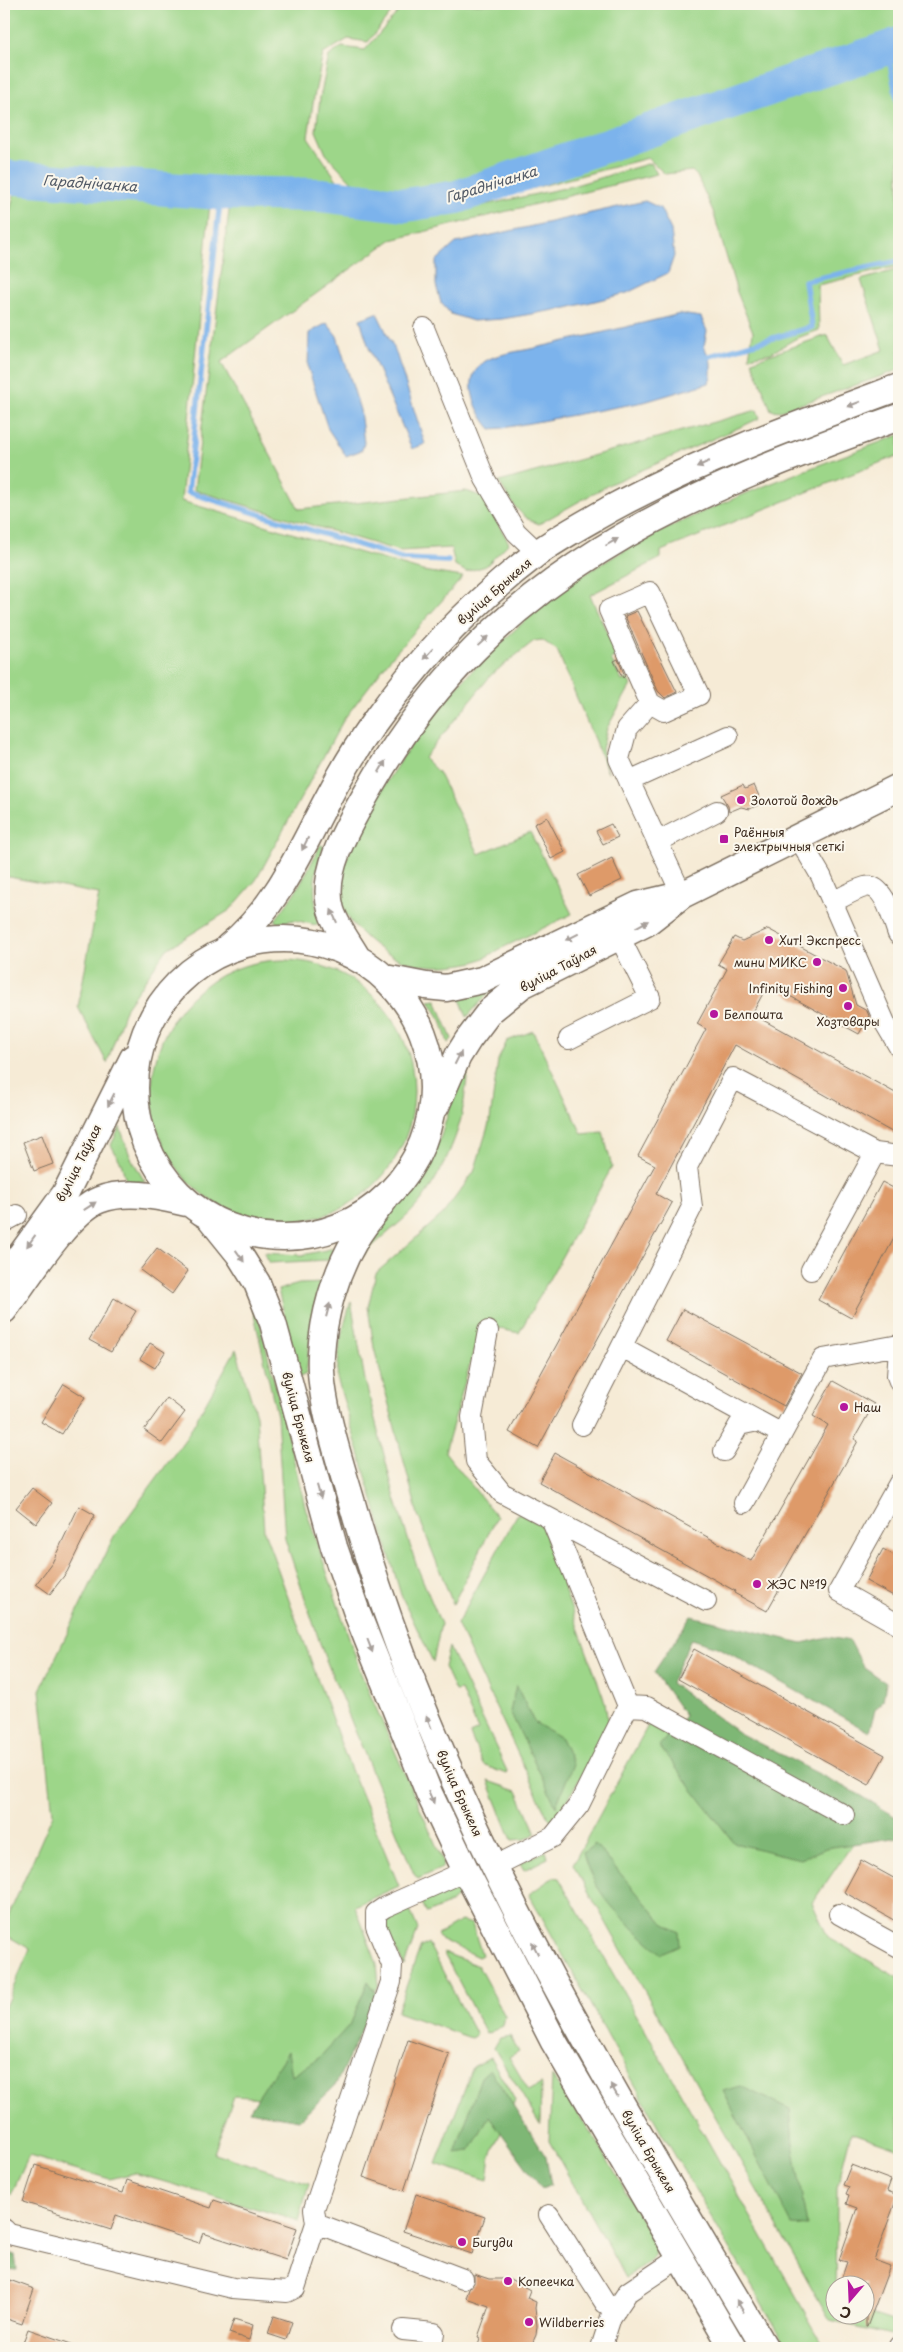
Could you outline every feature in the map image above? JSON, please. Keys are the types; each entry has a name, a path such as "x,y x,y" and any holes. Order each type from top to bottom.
{"main road":[{"name":"вуліца Брыкеля","path":"221,952 243,935 263,913 283,885 326,800 370,729 404,680 489,593 538,553 630,498 706,462 899,387"},
{"path":"358,958 331,911 328,890 332,863 354,815 393,748 430,698 465,658 514,612 554,580 646,522 717,486 899,417"},
{"name":"вуліца Таўлая","path":"430,1118 458,1056 490,1011 522,985 646,923 682,895 899,787"},
{"name":"вуліца Таўлая","path":"385,978 446,988 482,980 638,905 682,895"},
{"path":"290,939 326,945 358,958 385,978 405,1001 421,1028 430,1057 433,1088 430,1118 421,1148 406,1175 385,1199 363,1215 340,1227 305,1236 287,1238 260,1236 234,1230 210,1218 187,1202 166,1181 150,1156 139,1129 134,1100 135,1070 141,1042 154,1013 172,989 195,968 221,952 255,941 290,939"},
{"name":"вуліца Таўлая","path":"4,1278 65,1194 141,1042"},
{"name":"вуліца Таўлая","path":"4,1310 56,1240 82,1211 99,1200 144,1194 187,1202"},
{"name":"вуліца Брыкеля","path":"385,1199 355,1240 338,1276 324,1325 320,1358 323,1389 345,1479 365,1549 387,1612 442,1752 493,1867 560,1996 765,2348"},
{"name":"вуліца Брыкеля","path":"210,1218 239,1254 257,1283 274,1322 334,1547 357,1613 416,1760 466,1871 554,2042 733,2348"}],"lane":[{"path":"424,328 485,479 516,532 538,553"},
{"path":"650,592 698,695 664,711 650,703 609,610 650,592"},
{"path":"650,703 627,729 619,759 682,895"},
{"path":"629,781 728,736"},
{"path":"657,842 717,810"},
{"path":"798,837 821,876 886,1026 899,1047"},
{"path":"833,902 867,886 875,887 882,893 898,934"},
{"path":"569,1039 650,998 618,936"},
{"path":"582,1425 692,1207 687,1167 733,1078 875,1153 899,1156"},
{"path":"811,1270 875,1153"},
{"path":"488,1331 472,1417 476,1461 502,1493 706,1601"},
{"path":"622,1346 782,1434"},
{"path":"744,1503 823,1359 899,1346 897,1376 899,1382"},
{"path":"724,1451 739,1425 758,1421"},
{"path":"899,1484 839,1591 899,1625"},
{"path":"493,1867 553,1837 579,1805 628,1706 551,1519"},
{"path":"628,1706 647,1707 844,1815"},
{"path":"4,2229 9,2234 233,2288 287,2292 295,2288 316,2223 314,2209 391,1982 392,1965 376,1926 376,1913 385,1907 466,1871"},
{"path":"839,1914 899,1947"},
{"path":"549,2216 605,2303 616,2310"},
{"path":"316,2223 463,2279"},
{"path":"601,2348 611,2317 628,2292 679,2258"},
{"path":"403,2330 434,2333 431,2348"}],"green space":[{"path":"4,4 398,4 368,42 348,39 323,54 308,137 343,189 4,165"},
{"path":"405,4 899,4 899,266 818,285 819,330 795,339 771,353 749,357 753,332 737,292 713,211 697,176 692,171 665,174 648,158 480,202 438,205 354,184 326,154 316,131 320,98 329,56 342,47 365,50"},
{"path":"651,163 657,174 391,240 221,362 299,509 466,491 483,497 509,543 486,566 466,572 455,565 451,548 399,551 194,490 230,203 387,217 446,213 565,188"},
{"path":"22,188 210,203 181,501 423,571 463,577 390,659 344,719 256,880 230,910 167,949 126,1007 107,1063 78,1007 99,894 4,876 4,235 14,195"},
{"path":"899,269 899,370 781,411 771,410 752,361 827,335 843,365 884,350 861,280"},
{"path":"757,410 760,418 610,484 539,524 520,512 499,482"},
{"path":"899,435 899,455 661,551 661,558 590,595 617,655 611,659 622,681 627,679 631,685 607,728 602,749 608,773 557,650 542,640 534,641 491,675 424,758 438,772 479,854 530,832 572,914 474,962 447,966 420,965 395,957 383,951 356,928 347,916 341,903 342,873 352,845 367,814 386,782 428,722 464,679 505,638 567,586 658,533 737,497"},
{"path":"320,845 324,846 315,884 315,901 319,922 316,925 294,920 277,923 275,920 300,884"},
{"path":"283,960 308,963 333,970 356,982 384,1008 392,1018 404,1041 411,1066 414,1091 411,1116 404,1141 392,1164 366,1192 356,1200 333,1212 308,1219 283,1222 258,1219 233,1212 210,1200 182,1174 174,1164 162,1141 155,1116 152,1091 155,1066 162,1041 174,1018 200,990 210,982 233,970 258,963"},
{"path":"494,987 467,1017 460,999"},
{"path":"436,1000 452,1039 448,1043 441,1020 429,1001"},
{"path":"533,1031 582,1134 603,1132 612,1167 519,1333 481,1325 445,1452 497,1517 453,1604 418,1515 374,1348 368,1307 376,1273 443,1214 474,1172 490,1120 498,1060 507,1041"},
{"path":"469,1061 459,1127 442,1167 418,1204 372,1247 351,1270 361,1243 396,1206 426,1170 441,1136 454,1094"},
{"path":"120,1127 130,1156 145,1182 126,1181 121,1163 111,1145"},
{"path":"335,1248 329,1260 270,1263 264,1253 302,1255"},
{"path":"323,1283 311,1332 306,1374 300,1377 278,1290 299,1284"},
{"path":"251,1301 258,1315 306,1510 362,1676 443,1861 442,1868 418,1879 414,1874 324,1655 285,1539 277,1416"},
{"path":"351,1301 365,1380 395,1498 416,1564 441,1624 433,1662 401,1595 337,1378 340,1340"},
{"path":"236,1349 256,1415 264,1531 345,1755 399,1886 355,1906 377,1964 379,1985 310,2101 234,2096 214,2153 309,2183 299,2221 134,2173 110,2179 29,2156 11,2195 4,2188 4,2009 30,1949 4,1934 4,1926 53,1814 40,1690 114,1536 186,1438"},
{"path":"518,1513 541,1525 605,1702 608,1723 596,1751 554,1823 547,1816 457,1624"},
{"path":"691,1616 802,1643 828,1637 850,1641 864,1668 886,1683 883,1700 875,1710 869,1732 720,1648 691,1639 671,1683 739,1733 860,1795 899,1819 899,1837 826,1848 800,1859 734,1843 659,1746 685,1716 654,1672"},
{"path":"449,1647 507,1771 506,1774 483,1765 470,1734 478,1730 461,1690 455,1691 444,1667"},
{"path":"516,1685 534,1722 561,1738 573,1764 556,1806 510,1712"},
{"path":"652,1718 858,1836 812,1903 828,1937 899,1978 899,2149 851,2132 837,2188 836,2274 826,2274 826,2313 573,1864"},
{"path":"488,1781 517,1791 536,1833 526,1839 512,1840"},
{"path":"595,1844 662,1922 679,1932 680,1946 662,1954 626,1921 604,1897 595,1884 583,1853"},
{"path":"546,1851 548,1858 524,1870 520,1863"},
{"path":"554,1877 559,1878 825,2348 788,2348 659,2128 529,1894"},
{"path":"446,1887 458,1890 460,1895 450,1903 427,1913 419,1897"},
{"path":"406,1901 418,1929 404,1966 384,1925 388,1911"},
{"path":"461,1921 472,1924 482,1955 478,1957 440,1939 437,1935"},
{"path":"428,1943 476,2035 471,2038 397,2012 420,1948"},
{"path":"443,1952 478,1966 505,2016 503,2026 486,2034"},
{"path":"368,1981 378,1995 335,2086 299,2120 249,2111 288,2051 292,2076 320,2057 351,2023"},
{"path":"510,2036 519,2051 509,2057 529,2091 541,2084 540,2125 494,2048 500,2038"},
{"path":"490,2057 515,2100 491,2155 488,2180 436,2164 473,2067"},
{"path":"490,2069 546,2157 551,2185 542,2189 489,2116 470,2151 455,2153 481,2077"},
{"path":"552,2076 596,2140 657,2246 650,2262 625,2277 549,2141"},
{"path":"740,2086 790,2109 793,2144 807,2226 792,2225 723,2091"},
{"path":"4,2250 15,2255 17,2270 4,2269"},
{"path":"876,2315 893,2321 891,2335 846,2324 876,2324"}],"water":[{"path":"645,201 660,208 671,230 674,256 668,273 627,293 567,308 502,319 473,321 451,314 441,303 436,285 436,261 456,243"},
{"path":"377,313 395,350 425,444 412,449 369,348 360,319"},
{"path":"680,314 701,317 707,331 704,346 711,362 709,383 644,402 503,428 491,429 480,414 473,396 473,377 477,369 489,359"},
{"path":"327,323 337,336 360,410 364,443 362,450 346,456 328,429 308,368 309,333"}],"building":[{"path":"637,611 677,692 665,698 658,691 625,616"},
{"path":"618,659 625,676 623,678 614,661"},
{"path":"743,785 745,789 754,785 762,803 750,809 741,807 729,812 728,806 721,795"},
{"path":"547,817 565,852 551,859 534,824"},
{"path":"611,824 618,837 603,844 596,831"},
{"path":"612,858 622,880 589,896 578,875"},
{"path":"768,929 846,971 856,1005 867,1011 869,1016 859,1034 768,984 752,1014 899,1095 899,1136 735,1045 656,1194 672,1203 538,1448 509,1432 655,1165 638,1156 706,1029 697,1024 727,969 718,964 734,937 742,941"},
{"path":"42,1135 53,1164 34,1171 23,1142"},
{"path":"882,1182 899,1191 899,1229 851,1318 818,1300"},
{"path":"157,1248 188,1271 172,1294 140,1270"},
{"path":"114,1298 136,1311 111,1352 89,1340"},
{"path":"683,1309 802,1373 784,1406 666,1341"},
{"path":"150,1343 165,1352 155,1368 140,1359"},
{"path":"833,1381 874,1404 854,1439 858,1441 777,1584 781,1586 767,1611 734,1593 735,1591 539,1482 555,1453 751,1561 828,1425 813,1416"},
{"path":"64,1384 85,1397 62,1434 41,1422"},
{"path":"167,1398 185,1412 162,1443 144,1430"},
{"path":"32,1488 52,1503 36,1524 16,1508"},
{"path":"79,1506 95,1515 67,1572 50,1594 36,1584 52,1563"},
{"path":"883,1549 899,1558 899,1599 866,1581"},
{"path":"694,1649 885,1755 869,1785 678,1679"},
{"path":"861,1860 899,1881 899,1923 844,1892"},
{"path":"408,2040 449,2054 404,2191 363,2177"},
{"path":"35,2165 123,2193 127,2180 211,2208 214,2200 297,2228 286,2260 203,2233 199,2243 116,2215 111,2230 23,2202"},
{"path":"851,2165 891,2180 887,2191 898,2195 874,2260 890,2266 876,2303 876,2274 843,2274 847,2262 839,2260 857,2208 846,2204 849,2195 846,2194 849,2187 843,2185"},
{"path":"416,2194 485,2217 472,2254 403,2231"},
{"path":"474,2274 489,2279 510,2279 530,2290 527,2298 536,2302 537,2326 536,2335 530,2348 477,2348 480,2338 478,2337 489,2306 466,2298 469,2289 474,2283"},
{"path":"4,2278 34,2289 22,2324 4,2318"},
{"path":"274,2316 292,2322 286,2340 268,2334"},
{"path":"234,2319 253,2325 249,2340 229,2333"},
{"path":"28,2329 77,2346 76,2348 21,2348"}],"waterway":[{"name":"Гараднічанка","path":"4,177 221,193 321,195 406,205 457,197 899,44"},
{"path":"887,48 899,109"},
{"path":"4,196 9,177"},
{"path":"221,193 188,492 404,559 448,561"},
{"path":"703,358 812,327 805,281 899,261"}],"place":[{"name":"Золотой дождь","path":"741,800"},
{"name":"Раённыя электрычныя сеткі","path":"724,839"},
{"name":"Хит! Экспресс","path":"769,940"},
{"name":"мини МИКС","path":"817,962"},
{"name":"Infinity Fishing","path":"843,988"},
{"name":"Хозтовары","path":"848,1006"},
{"name":"Белпошта","path":"714,1014"},
{"name":"Наш","path":"844,1407"},
{"name":"ЖЭС №19","path":"757,1584"},
{"name":"Бигуди","path":"462,2242"},
{"name":"Копеечка","path":"508,2281"},
{"name":"Wildberries","path":"529,2322"}]}
